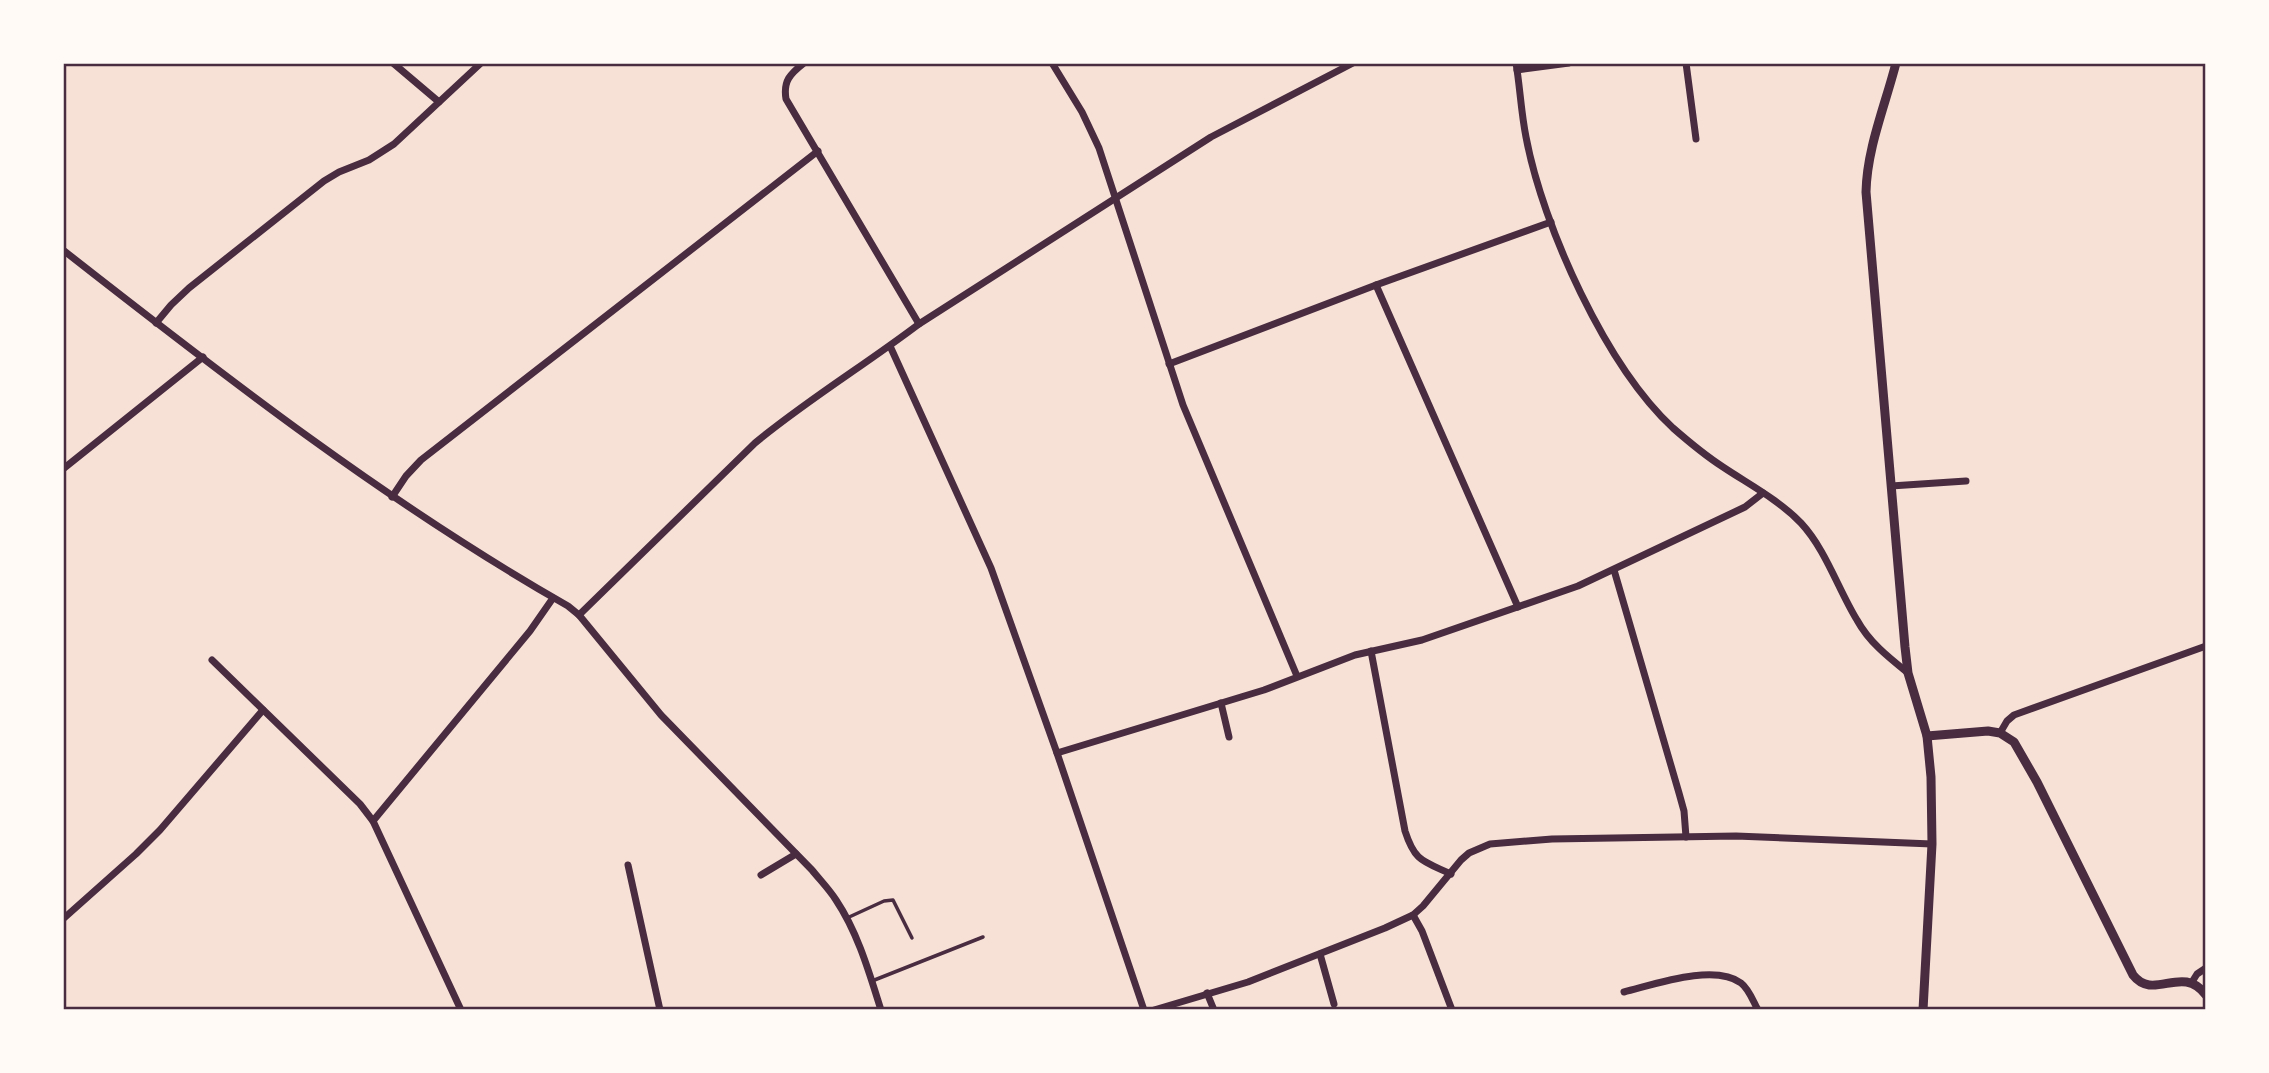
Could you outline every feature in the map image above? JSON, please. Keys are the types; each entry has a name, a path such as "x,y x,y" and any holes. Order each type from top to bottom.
{"street":[{"path":"393,63 439,102"},
{"path":"156,323 189,288 324,181 383,152 481,63"},
{"path":"804,63 790,74 786,81 786,99 919,324"},
{"path":"1052,63 1082,112 1099,148 1183,405 1297,676"},
{"path":"579,615 755,443 784,419 919,324 1211,137 1353,63"},
{"path":"1569,63 1516,66 1528,150 1551,222 1598,326 1633,382 1674,428 1721,465 1789,511 1804,525 1866,634 1879,649 1908,673"},
{"path":"1686,63 1696,139"},
{"path":"1896,63 1870,153 1866,192 1908,673 1927,736 1931,777 1932,844 1923,1010"},
{"path":"392,497 421,460 818,151"},
{"path":"1169,364 1551,222"},
{"path":"63,250 156,323 392,497 456,540 579,615 661,715 835,898 847,918 881,1010"},
{"path":"1376,285 1518,607"},
{"path":"890,346 991,568 1144,1010"},
{"path":"63,469 203,357"},
{"path":"1891,486 1966,481"},
{"path":"1057,753 1264,690 1371,651 1422,640 1578,586 1745,507 1763,493"},
{"path":"1614,570 1684,811 1686,837"},
{"path":"373,821 530,631 553,598"},
{"path":"2000,733 2014,715 2206,646"},
{"path":"1371,651 1405,831 1411,849 1419,858 1451,874"},
{"path":"212,660 360,804 373,821 461,1010"},
{"path":"1221,703 1229,737"},
{"path":"63,919 152,838 264,710"},
{"path":"1927,736 2000,733 2014,742 2037,782 2133,975 2144,985 2192,982 2206,995"},
{"path":"1154,1010 1248,982 1413,915 1468,853 1490,844 1552,839 1686,837 1932,844"},
{"path":"761,875 796,854"},
{"path":"628,865 660,1010"},
{"path":"1413,915 1422,931 1452,1010"},
{"path":"1320,954 1334,1004"},
{"path":"2192,982 2197,974 2206,968"},
{"path":"1624,992 1690,977 1731,977 1747,989 1758,1010"},
{"path":"1207,993 1214,1010"}],"lane":[{"path":"847,918 884,901 893,900 912,937"},
{"path":"872,981 983,937"}]}
